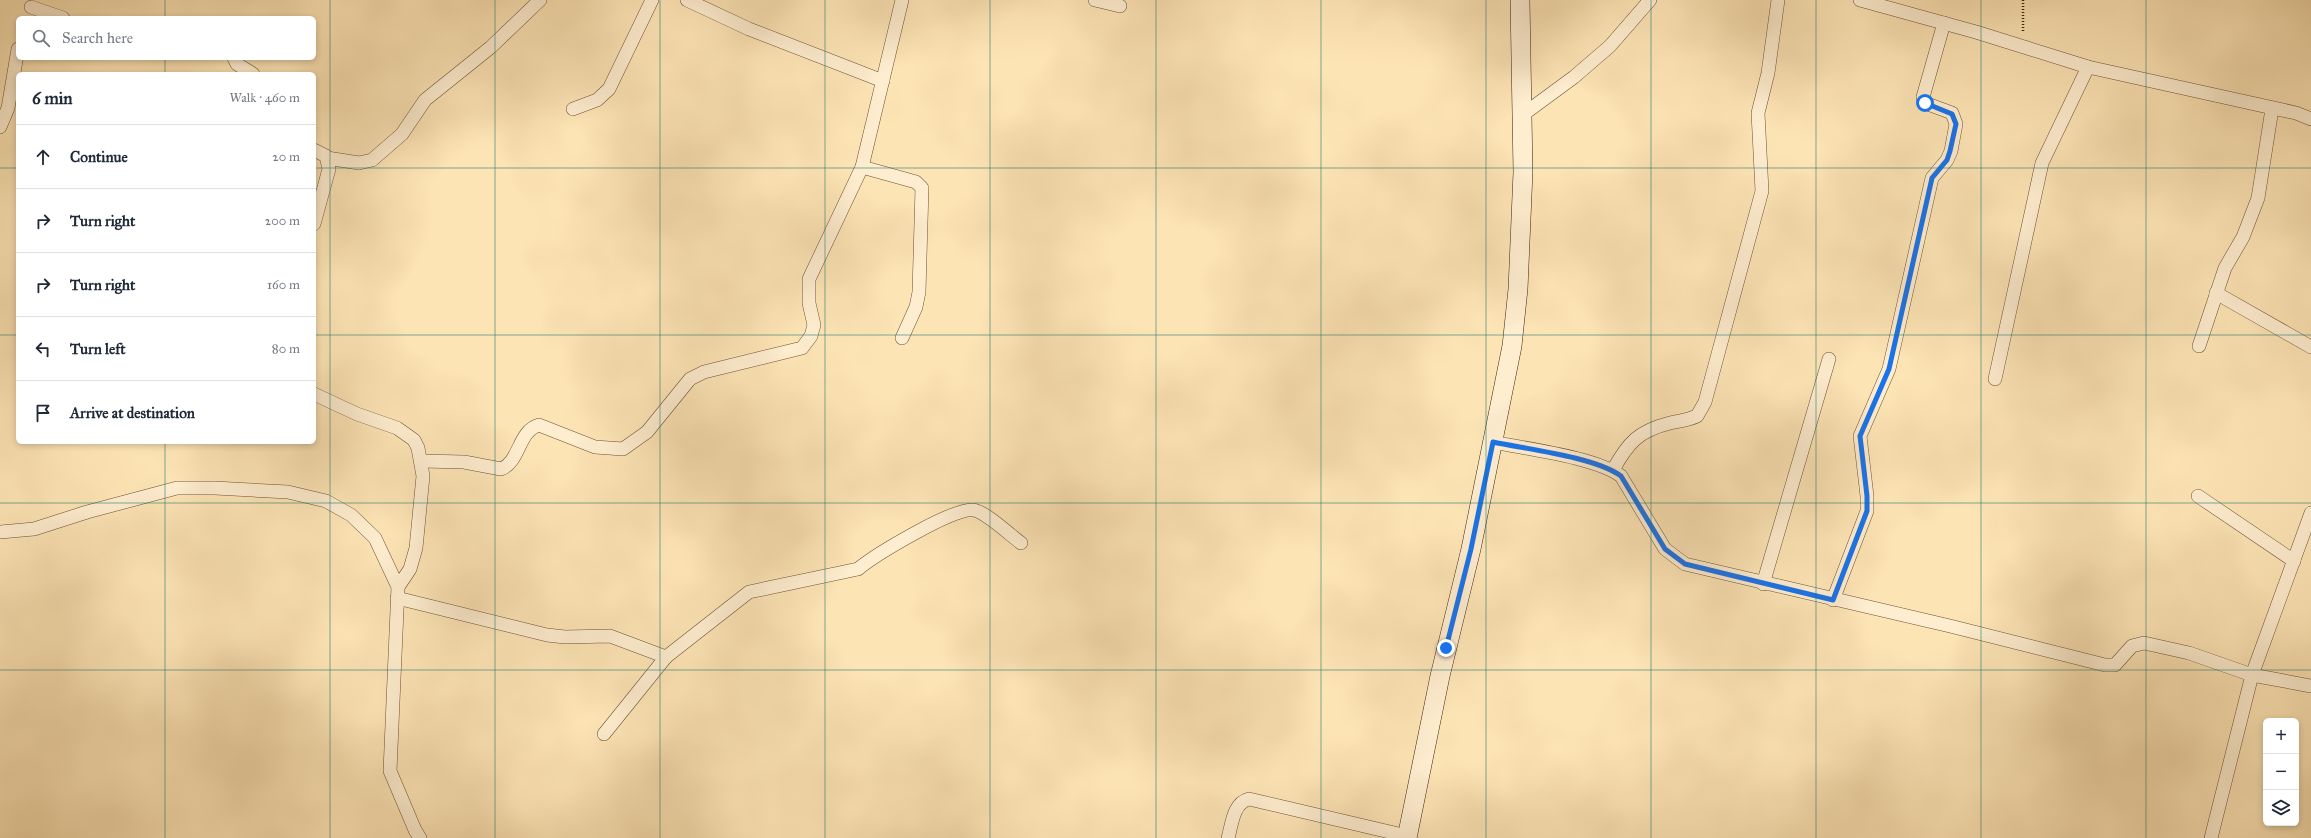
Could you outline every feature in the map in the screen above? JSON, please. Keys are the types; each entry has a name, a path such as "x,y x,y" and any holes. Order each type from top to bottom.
{"main road":[{"path":"1407,837 1440,676 1471,549 1512,346 1518,289 1523,172 1520,0"}],"street":[{"path":"327,158 359,163 372,160 402,134 424,100 491,47 540,0"},
{"path":"573,109 597,100 609,90 652,0"},
{"path":"686,0 748,29 883,81"},
{"path":"422,461 464,462 501,469 509,464 527,431 539,425 595,446 623,449 647,432 690,379 704,372 802,348 811,336 814,325 809,303 809,279 862,167 902,0"},
{"path":"1095,0 1120,6"},
{"path":"1521,116 1574,77 1610,46 1650,0"},
{"path":"1614,470 1625,448 1636,438 1650,430 1697,416 1705,402 1762,191 1758,113 1768,73 1778,0"},
{"path":"1860,0 1944,23 2088,67 2296,113 2311,119"},
{"path":"30,8 56,16"},
{"path":"1833,600 1867,511 1867,496 1860,436 1889,369 1932,178 1947,160 1956,124 1952,114 1929,106 1924,101 1944,23"},
{"path":"16,72 17,60"},
{"path":"235,60 237,64 250,72"},
{"path":"1995,379 2042,163 2088,67"},
{"path":"0,127 13,109 16,73"},
{"path":"2199,346 2225,268 2244,238 2258,198 2272,108"},
{"path":"316,151 321,152 327,158 329,169 316,217"},
{"path":"862,167 916,182 922,188 919,292 916,307 902,338"},
{"path":"2216,293 2311,347"},
{"path":"1763,584 1828,359"},
{"path":"316,395 407,435 414,440 422,461 423,476 414,560 398,593 390,771 415,830 420,838"},
{"path":"1493,442 1596,464 1614,470 1621,476 1665,549 1674,558 1685,564 1763,584 1950,626 2105,665 2115,664 2132,646 2144,643 2189,653 2252,675 2311,686"},
{"path":"0,532 34,529 87,512 177,488 215,488 288,492 326,501 351,514 363,524 374,538 398,593"},
{"path":"2198,496 2294,561"},
{"path":"604,734 666,657 750,592 858,569 872,558 950,515 970,510 979,512 1021,543"},
{"path":"2212,838 2252,675 2311,513"},
{"path":"398,593 547,635 565,637 610,636 666,657"},
{"path":"1228,838 1237,806 1242,800 1249,799 1407,837"}],"path":[{"path":"2023,0 2023,48"}],"route":[{"path":"1446,648 1471,549 1493,442 1596,464 1614,470 1621,476 1665,549 1674,558 1685,564 1833,600 1862,528 1867,511 1867,496 1860,450 1860,436 1864,423 1879,396 1889,369 1932,178 1947,160 1956,124 1955,117 1948,111 1929,106 1925,103"}]}
